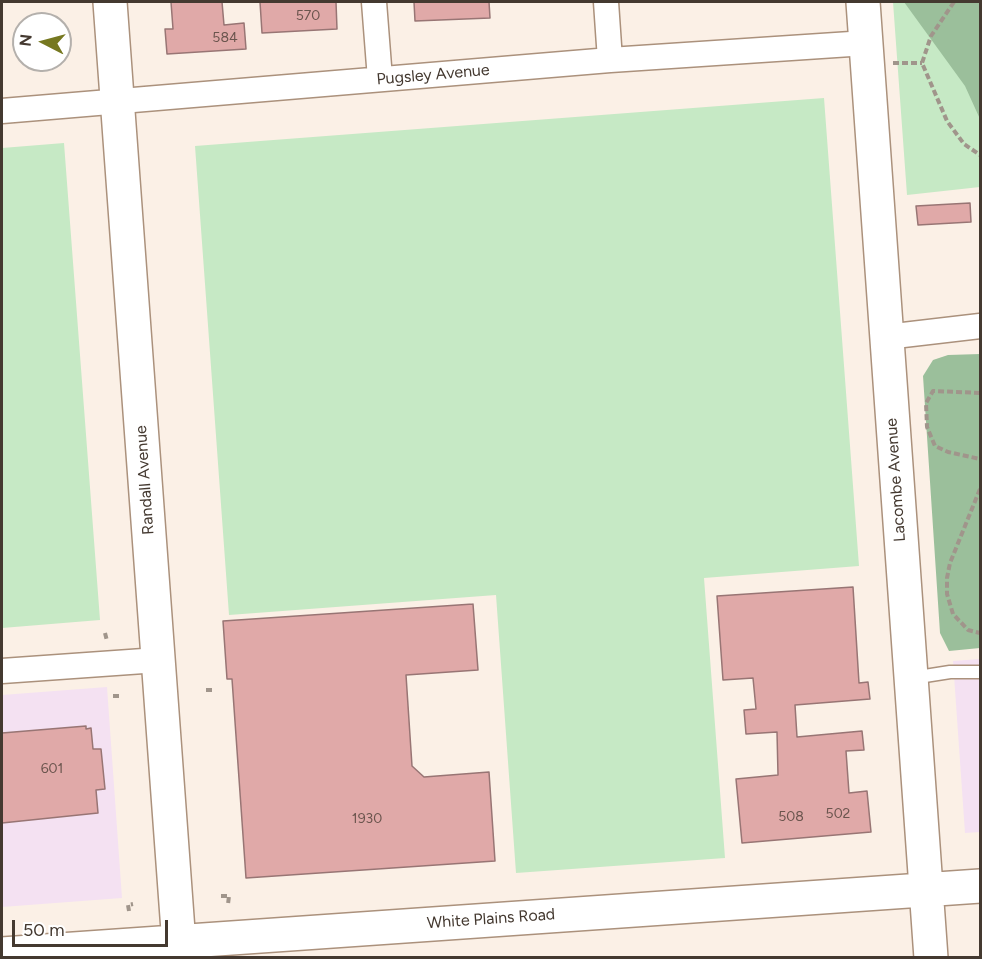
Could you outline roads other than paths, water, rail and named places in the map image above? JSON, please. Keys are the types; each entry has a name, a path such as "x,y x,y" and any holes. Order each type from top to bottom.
{"main road":[{"name":"Randall Avenue","path":"110,2 180,949"},
{"name":"Lacombe Avenue","path":"863,2 931,957"},
{"name":"White Plains Road","path":"2,954 180,949 981,886"}],"street":[{"path":"374,2 380,79"},
{"path":"606,2 610,60"},
{"name":"Pugsley Avenue","path":"2,111 610,60 866,43"},
{"path":"886,337 981,326"},
{"path":"2,671 158,660"}],"lane":[{"path":"911,678 950,672 981,672"}]}
